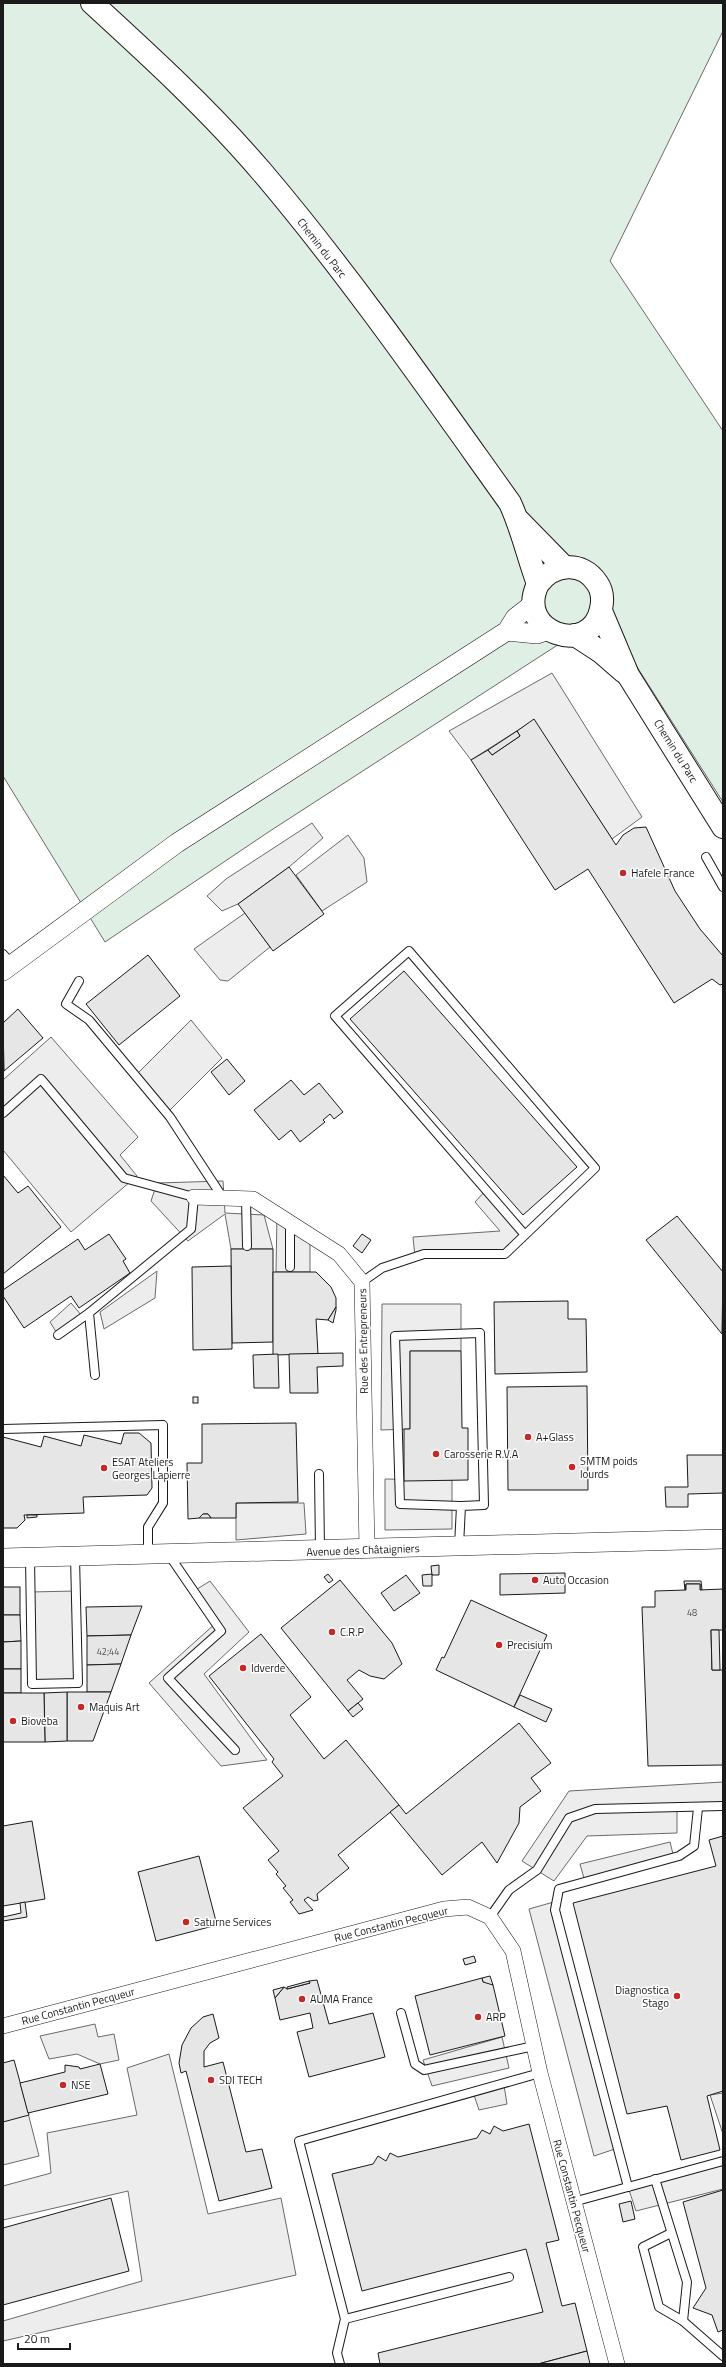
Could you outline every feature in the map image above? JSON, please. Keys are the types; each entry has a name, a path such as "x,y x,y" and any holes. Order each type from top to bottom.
{"main road":[{"name":"Chemin du Parc","path":"92,3 185,89 262,172 417,372 510,503 518,521"},
{"path":"518,521 564,567"},
{"path":"518,521 536,594 536,614 548,630 557,634 576,635 589,629 601,611"},
{"path":"536,594 549,572 564,567 584,570 594,579 601,591 601,611 628,675"},
{"path":"576,635 601,652 628,675"},
{"name":"Chemin du Parc","path":"628,675 723,827"}],"street":[{"path":"6,963 177,843 507,631 515,618 536,594"},
{"path":"507,631 537,634 548,630"},
{"name":"Rue des Entrepreneurs","path":"194,1197 253,1199 339,1254 362,1282 367,1550"},
{"name":"Avenue des Châtaigniers","path":"3,1558 367,1550 723,1539"},
{"name":"Rue Constantin Pecqueur","path":"3,2026 444,1909 468,1907 490,1917 513,1950 540,2073 617,2364"}],"lane":[{"path":"706,857 723,887"},
{"path":"362,1282 382,1268 424,1254 505,1254 525,1235 595,1168 409,951 335,1016 525,1235"},
{"path":"80,981 66,1004 89,1020 170,1117 223,1198"},
{"path":"4,1113 41,1079 124,1178 194,1197 191,1229 89,1313 58,1335"},
{"path":"246,1199 247,1246"},
{"path":"290,1222 290,1267"},
{"path":"89,1313 95,1375"},
{"path":"480,1333 484,1505 461,1506 400,1504 395,1336 480,1333"},
{"path":"3,1429 163,1425 163,1503 148,1527 148,1555"},
{"path":"319,1474 320,1551"},
{"path":"459,1547 461,1506"},
{"path":"169,1554 221,1631 168,1678 235,1750"},
{"path":"30,1558 32,1684 78,1683 75,1556"},
{"path":"490,1917 509,1890 537,1870 569,1818 595,1809 698,1808 723,1806"},
{"path":"628,2187 555,1910 559,1889 679,1856 694,1846 698,1808"},
{"path":"401,2013 415,2064 424,2070 534,2046"},
{"path":"340,2364 337,2352 346,2319 299,2141 540,2073"},
{"path":"573,2202 723,2161"},
{"path":"655,2179 687,2282 683,2321"},
{"path":"671,2233 644,2247 659,2306 683,2321 723,2356"},
{"path":"346,2319 509,2277"}],"green space":[{"path":"3,3 723,3 723,31 610,261 723,431 723,802 604,615 270,831 105,942 3,776"}],"shaded area":[{"path":"552,673 642,817 612,839 534,720 471,760 449,731"},
{"path":"312,823 323,838 289,867 238,904 222,911 207,896 226,879"},
{"path":"348,835 364,858 367,882 322,911 296,875"},
{"path":"245,913 270,947 228,981 220,980 194,949"},
{"path":"191,1020 222,1058 166,1114 135,1076"},
{"path":"51,1037 138,1137 120,1155 137,1176 71,1232 3,1150 3,1080"},
{"path":"223,1181 225,1213 264,1215 273,1249 231,1249 225,1214 188,1241 151,1201 157,1183"},
{"path":"486,1190 527,1233 505,1254 415,1257 413,1237 500,1231 475,1202"},
{"path":"277,1214 310,1235 310,1272 276,1272"},
{"path":"157,1271 155,1298 104,1329 100,1312"},
{"path":"71,1303 83,1317 58,1335 50,1322"},
{"path":"382,1304 461,1304 461,1351 410,1351 410,1429 381,1430"},
{"path":"385,1479 452,1480 452,1529 385,1530"},
{"path":"236,1503 304,1503 306,1534 236,1540"},
{"path":"210,1581 249,1632 204,1674 267,1760 221,1766 149,1683 216,1623 194,1591"},
{"path":"76,1591 78,1683 32,1684 30,1592"},
{"path":"723,1782 723,1806 677,1808 677,1833 587,1836 554,1881 522,1861 569,1791"},
{"path":"670,1842 674,1858 585,1882 580,1864"},
{"path":"557,1901 618,2148 594,2156 529,1909"},
{"path":"95,2024 98,2037 114,2034 119,2060 100,2064 77,2054 49,2059 40,2036"},
{"path":"502,2037 509,2068 432,2086 423,2060"},
{"path":"169,2054 208,2214 281,2198 296,2275 3,2341 3,2321 142,2281 128,2191 3,2220 3,2186 51,2173 47,2133 137,2115 127,2068"},
{"path":"503,2079 507,2104 479,2110 473,2092"},
{"path":"723,2093 723,2134 710,2095"},
{"path":"28,2113 39,2156 3,2165 3,2121"},
{"path":"723,2161 723,2189 636,2211 628,2187"}],"building":[{"path":"534,719 616,845 623,835 634,828 646,827 675,891 700,929 723,956 723,984 720,985 712,979 674,1003 588,869 555,890 471,760 488,750 492,755 520,736 517,731"},
{"path":"517,731 520,736 492,755 488,750"},
{"path":"289,867 324,914 273,951 238,904"},
{"path":"148,955 180,996 119,1045 86,1004"},
{"path":"404,971 577,1167 523,1215 350,1019"},
{"path":"18,1009 43,1038 4,1071 3,1023"},
{"path":"227,1059 245,1081 229,1095 211,1072"},
{"path":"291,1080 304,1095 319,1083 343,1112 334,1119 330,1114 323,1120 325,1122 300,1142 291,1130 279,1140 254,1110"},
{"path":"3,1175 18,1193 28,1186 61,1227 3,1274"},
{"path":"677,1216 723,1272 722,1334 646,1240"},
{"path":"109,1234 126,1259 123,1261 130,1273 79,1308 71,1296 24,1328 3,1296 3,1290 78,1239 85,1250"},
{"path":"362,1234 371,1240 362,1253 353,1246"},
{"path":"231,1249 273,1249 273,1342 232,1343"},
{"path":"231,1266 232,1349 193,1350 192,1267"},
{"path":"273,1272 316,1272 331,1287 336,1298 336,1307 328,1320 316,1319 318,1354 273,1355"},
{"path":"568,1301 568,1319 586,1319 587,1372 495,1374 494,1302"},
{"path":"336,1307 336,1310 333,1323 328,1320"},
{"path":"410,1351 461,1351 462,1428 468,1428 468,1480 404,1481 404,1429 410,1429"},
{"path":"343,1353 343,1366 317,1367 318,1393 290,1393 289,1354"},
{"path":"278,1354 279,1388 254,1388 253,1355"},
{"path":"587,1386 588,1490 508,1490 507,1387"},
{"path":"193,1397 198,1397 198,1403 193,1403"},
{"path":"296,1423 298,1502 236,1503 236,1518 211,1518 208,1514 203,1514 199,1518 188,1519 187,1463 202,1463 202,1424"},
{"path":"124,1433 139,1433 151,1443 152,1488 147,1495 83,1497 84,1513 24,1515 25,1520 17,1528 3,1528 3,1437 41,1447 44,1436 81,1446 84,1435 121,1444"},
{"path":"687,1455 723,1455 723,1493 688,1494 688,1507 666,1507 665,1487 688,1487"},
{"path":"203,1514 208,1514 211,1518 199,1518"},
{"path":"27,1515 37,1515 37,1517 27,1518"},
{"path":"439,1565 439,1575 432,1575 431,1566"},
{"path":"565,1573 565,1593 500,1595 500,1574"},
{"path":"328,1574 333,1580 329,1583 324,1577"},
{"path":"432,1574 432,1586 423,1586 422,1575"},
{"path":"406,1575 420,1593 394,1611 381,1593"},
{"path":"340,1580 392,1643 402,1664 384,1679 370,1676 359,1670 347,1680 363,1699 348,1711 281,1628"},
{"path":"684,1581 701,1581 702,1590 700,1590 700,1584 686,1584 685,1590"},
{"path":"686,1584 700,1584 700,1590 723,1589 723,1630 711,1630 712,1670 723,1670 723,1765 648,1766 642,1607 655,1607 655,1591 686,1590"},
{"path":"3,1587 20,1587 20,1615 3,1615"},
{"path":"471,1600 547,1635 514,1707 436,1670 442,1657 444,1658"},
{"path":"142,1606 131,1635 87,1636 86,1607"},
{"path":"3,1615 20,1615 21,1641 3,1642"},
{"path":"711,1630 719,1630 720,1670 712,1670"},
{"path":"261,1634 311,1697 290,1715 324,1759 346,1740 399,1805 338,1855 349,1868 317,1894 318,1900 314,1901 308,1897 304,1900 313,1910 299,1914 290,1902 293,1900 283,1888 286,1886 276,1874 278,1872 268,1860 279,1851 243,1808 283,1776 272,1762 274,1759 209,1676"},
{"path":"131,1635 121,1664 87,1665 87,1636"},
{"path":"21,1641 21,1669 3,1669 3,1642"},
{"path":"121,1664 111,1692 87,1692 87,1665"},
{"path":"3,1669 21,1669 21,1693 3,1693"},
{"path":"67,1692 111,1692 93,1741 67,1741"},
{"path":"67,1692 67,1741 45,1742 44,1693"},
{"path":"3,1693 44,1693 45,1742 3,1742"},
{"path":"520,1695 552,1709 546,1722 514,1707"},
{"path":"358,1703 363,1709 353,1717 348,1711"},
{"path":"519,1723 551,1763 531,1778 541,1791 520,1807 519,1823 497,1863 482,1842 442,1875 390,1812 399,1805 406,1814"},
{"path":"32,1821 45,1899 3,1906 3,1826"},
{"path":"723,1836 723,2091 707,2096 720,2150 681,2160 667,2106 627,2114 573,1903 716,1866 709,1840"},
{"path":"199,1856 217,1925 156,1941 138,1872"},
{"path":"25,1902 27,1917 3,1921 3,1917 21,1913 20,1903"},
{"path":"474,1956 476,1962 465,1965 463,1959"},
{"path":"490,1976 493,1985 489,1986 483,1982 482,1978"},
{"path":"482,1978 483,1982 493,1985 505,2036 430,2055 415,1996"},
{"path":"317,1980 329,2024 373,2013 385,2057 309,2077 297,2032 313,2028 310,2013 280,2020 275,1998 284,1987 287,1989 310,1983 309,1981"},
{"path":"309,1981 310,1983 287,1989 287,1987"},
{"path":"284,1987 275,1998 273,1990"},
{"path":"213,2014 219,2038 210,2043 204,2051 204,2067 223,2062 246,2152 262,2149 272,2188 219,2201 186,2071 181,2073 179,2063 182,2045 191,2028 203,2017"},
{"path":"14,2060 29,2115 3,2122 3,2063"},
{"path":"100,2064 108,2094 28,2113 20,2083 65,2072 65,2065 79,2067 80,2069"},
{"path":"529,2124 559,2240 546,2243 562,2306 575,2303 587,2351 538,2364 380,2364 378,2353 543,2312 526,2249 362,2291 332,2174 373,2164 378,2156 386,2161 390,2153 398,2157 477,2138 482,2130 490,2134 494,2126 503,2131"},
{"path":"723,2190 723,2330 718,2332 712,2315 693,2308 706,2288 683,2202"},
{"path":"111,2198 129,2271 3,2305 3,2228"},
{"path":"631,2201 635,2219 623,2222 619,2204"},
{"path":"587,2351 590,2364 538,2364"}],"place":[{"name":"Hafele France","path":"623,873"},
{"name":"A+Glass","path":"528,1437"},
{"name":"Carosserie R.V.A","path":"436,1454"},
{"name":"SMTM poids lourds","path":"572,1467"},
{"name":"ESAT Ateliers Georges Lapierre","path":"104,1468"},
{"name":"Auto Occasion","path":"535,1580"},
{"name":"C.R.P","path":"332,1632"},
{"name":"Precisium","path":"499,1645"},
{"name":"Idverde","path":"243,1668"},
{"name":"Maquis Art","path":"81,1707"},
{"name":"Bioveba","path":"13,1721"},
{"name":"Saturne Services","path":"186,1922"},
{"name":"Diagnostica Stago","path":"677,1996"},
{"name":"AUMA France","path":"302,1999"},
{"name":"ARP","path":"478,2017"},
{"name":"SDI TECH","path":"211,2080"},
{"name":"NSE","path":"63,2085"}]}
